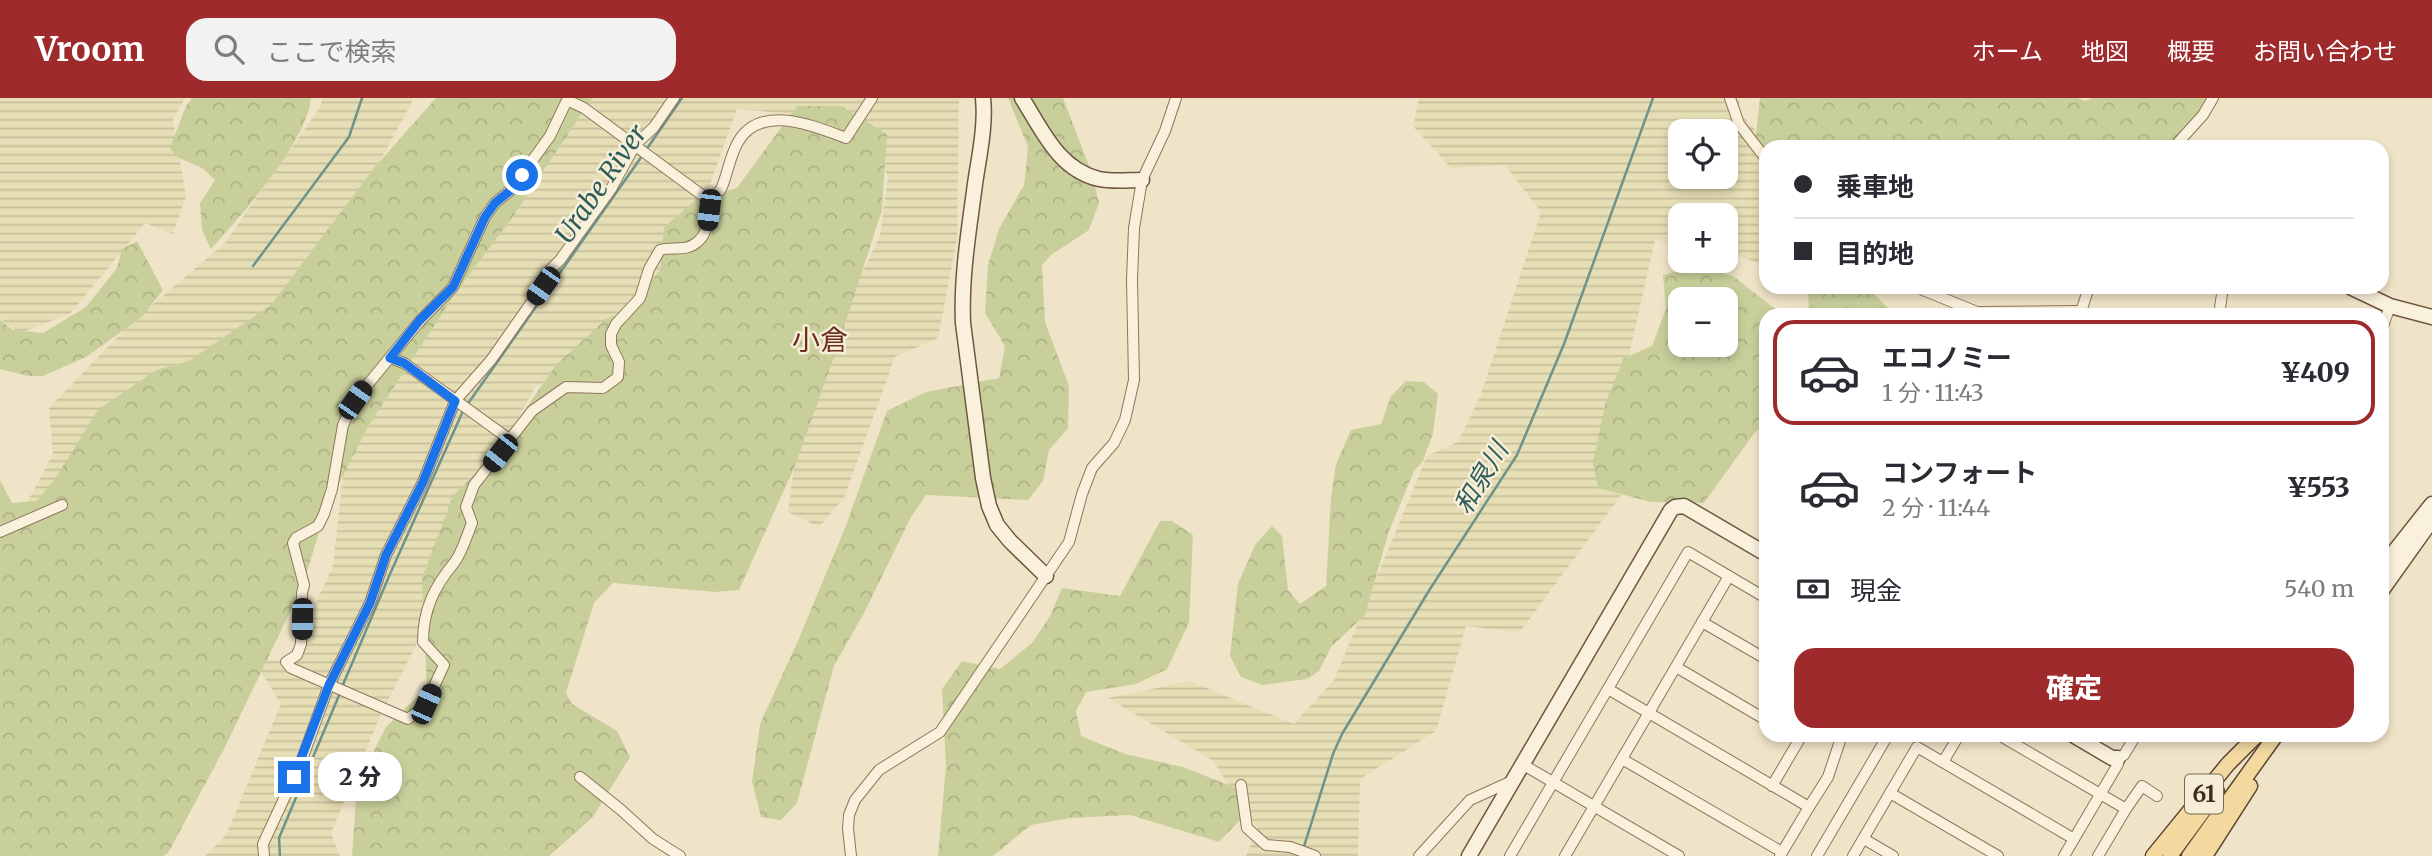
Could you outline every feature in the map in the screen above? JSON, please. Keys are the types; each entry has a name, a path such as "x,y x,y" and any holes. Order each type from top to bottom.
{"main road":[{"name":"61","path":"2153,856 2228,764 2250,742"},
{"name":"61","path":"2170,856 2252,742"},
{"name":"61","path":"2189,856 2271,742"},
{"path":"2205,856 2278,742"}],"street":[{"path":"264,856 263,844 301,762 329,685 370,603 386,555 423,482 455,401 491,360 543,286 546,274 611,189 635,145 654,127 674,98"},
{"path":"710,201 568,99 544,144 511,190 495,203 485,217 453,287 419,321 365,385 349,410 340,436 332,489 324,514 318,526 296,538 293,543 304,585 301,644 297,655 286,662 291,668 408,719 426,704 444,665 423,642 423,621 447,569 455,562 472,523 466,507 474,485 532,411 566,387 603,388 618,377 619,362 611,345 615,324 640,298 649,269 660,250 692,246 705,234 710,201 721,190 739,139 754,124 790,121 817,127 846,138 872,98"},
{"path":"982,98 982,139 962,299 981,464 986,492 997,525 1046,576"},
{"path":"1022,98 1054,149 1075,170 1100,179 1142,180"},
{"path":"851,856 848,844 849,815 862,789 878,770 940,732 1069,542 1092,468 1114,443 1125,420 1134,380 1134,228 1142,180 1177,98"},
{"path":"1730,98 1739,124 1759,150"},
{"path":"2180,140 2203,115 2213,98"},
{"path":"1933,294 1967,308"},
{"path":"2365,294 2390,306 2432,317"},
{"path":"390,358 404,363 509,439"},
{"path":"2389,558 2432,504"},
{"path":"0,532 62,505"},
{"path":"1469,856 1671,510 1684,506 1759,550"},
{"path":"2389,580 2432,520"},
{"path":"1510,856 1688,552 1759,594"},
{"path":"1568,855 1729,576"},
{"path":"1702,622 1759,655"},
{"path":"1676,667 1759,716"},
{"path":"1608,689 1809,807"},
{"path":"1772,786 1794,742"},
{"path":"1622,759 1781,854 1828,777 1840,742"},
{"path":"1817,856 1884,742"},
{"path":"1943,762 1955,742"},
{"path":"2011,742 2126,809"},
{"path":"2085,742 2112,758 2124,755 2132,742"},
{"path":"1853,856 1917,747 2074,839"},
{"path":"2064,856 2118,764 2118,758"},
{"path":"1522,764 1679,856"},
{"path":"580,777 653,839 680,856"},
{"path":"1419,856 1469,800 1512,781"},
{"path":"1241,785 1247,828 1266,845 1290,847 1315,856"},
{"path":"2098,856 2142,786 2157,796"},
{"path":"1890,793 1998,856"},
{"path":"1864,839 1893,856"}],"shaded area":[{"path":"0,98 185,98 173,120 186,196 173,234 145,223 70,314 20,333 0,319"},
{"path":"323,98 414,98 384,154 301,280 582,98 959,98 957,239 938,338 895,357 844,498 819,527 788,512 804,392 880,236 888,177 865,120 737,109 707,192 667,253 618,359 536,385 431,581 418,641 381,714 331,833 340,856 205,856 226,835 281,704 251,656 288,662 333,566 346,450 94,456 21,514 53,454 49,408 131,323 225,243 320,107"},
{"path":"1419,98 1740,98 1739,111 1764,140 1759,140 1759,263 1738,256 1738,203 1668,203 1668,242 1655,240 1621,391 1631,482 1520,632 1466,626 1436,731 1360,779 1358,856 1246,856 1258,828 1212,760 1108,698 1190,681 1294,724 1334,680 1427,456 1458,442 1481,394 1541,212 1505,165 1451,168 1413,126"}],"green space":[{"path":"192,98 311,98 307,116 286,156 255,198 211,249 202,230 200,203 215,180 202,168 177,157 170,148 186,106"},
{"path":"436,98 592,98 512,218 457,291 369,425 326,509 303,585 225,747 168,853 163,856 0,856 0,480 12,503 36,501 55,479 98,410 156,370 189,361 271,305 374,168"},
{"path":"1008,98 1063,98 1092,174 1099,203 1089,230 1051,255 1042,265 1045,322 1069,386 1068,428 1049,450 1043,481 1028,500 926,495 911,517 864,613 834,666 797,803 781,820 761,817 752,782 760,724 845,528 887,411 926,392 999,378 1005,346 985,313 988,265 999,229 1024,185 1028,147"},
{"path":"1760,98 2078,98 2085,101 2092,98 2206,98 2188,140 1759,140 1759,157 1754,152"},
{"path":"797,106 841,106 887,134 882,210 837,349 794,468 739,590 715,592 613,583 594,603 566,693 572,704 617,731 630,757 593,817 549,856 352,856 357,784 386,727 427,687 422,578 453,496 494,454 556,365 606,319 629,310 660,270 664,227 697,199 737,188"},
{"path":"137,241 163,290 142,317 86,357 43,376 28,376 0,369 0,320 13,330 43,333 86,307 117,268 122,249"},
{"path":"1723,273 1733,276 1774,308 1759,308 1759,429 1704,503 1651,502 1598,488 1593,463 1606,401 1624,358 1652,346 1666,309 1663,275"},
{"path":"1808,294 1874,294 1888,308 1809,308"},
{"path":"1406,381 1424,382 1438,394 1433,433 1423,461 1414,471 1389,531 1365,615 1331,647 1319,671 1307,679 1263,685 1241,677 1230,656 1238,584 1255,545 1272,526 1282,536 1288,590 1300,604 1326,586 1331,498 1336,464 1351,430 1381,424 1391,396"},
{"path":"1160,521 1172,521 1193,535 1189,623 1167,669 1136,684 1086,692 1076,711 1081,736 1125,754 1183,767 1241,790 1241,819 1219,842 1130,815 1070,818 1031,825 993,856 938,856 946,765 942,689 962,661 1000,669 1032,643 1050,616 1062,588 1120,596"}],"waterway":[{"path":"253,266 349,137 362,98"},
{"name":"Urabe River","path":"646,150 682,98"},
{"name":"和泉川","path":"1301,856 1333,754 1342,734 1430,589 1517,455 1564,344 1653,98"},
{"name":"Urabe River","path":"467,405 642,156"},
{"name":"Urabe River","path":"342,687 463,411"},
{"name":"Urabe River","path":"280,856 279,838 340,693"}],"district":[{"name":"小倉","path":"820,340"}],"route":[{"path":"294,777 329,685 370,603 386,555 423,482 455,401 404,363 390,358 419,321 453,287 485,217 522,175"}]}
